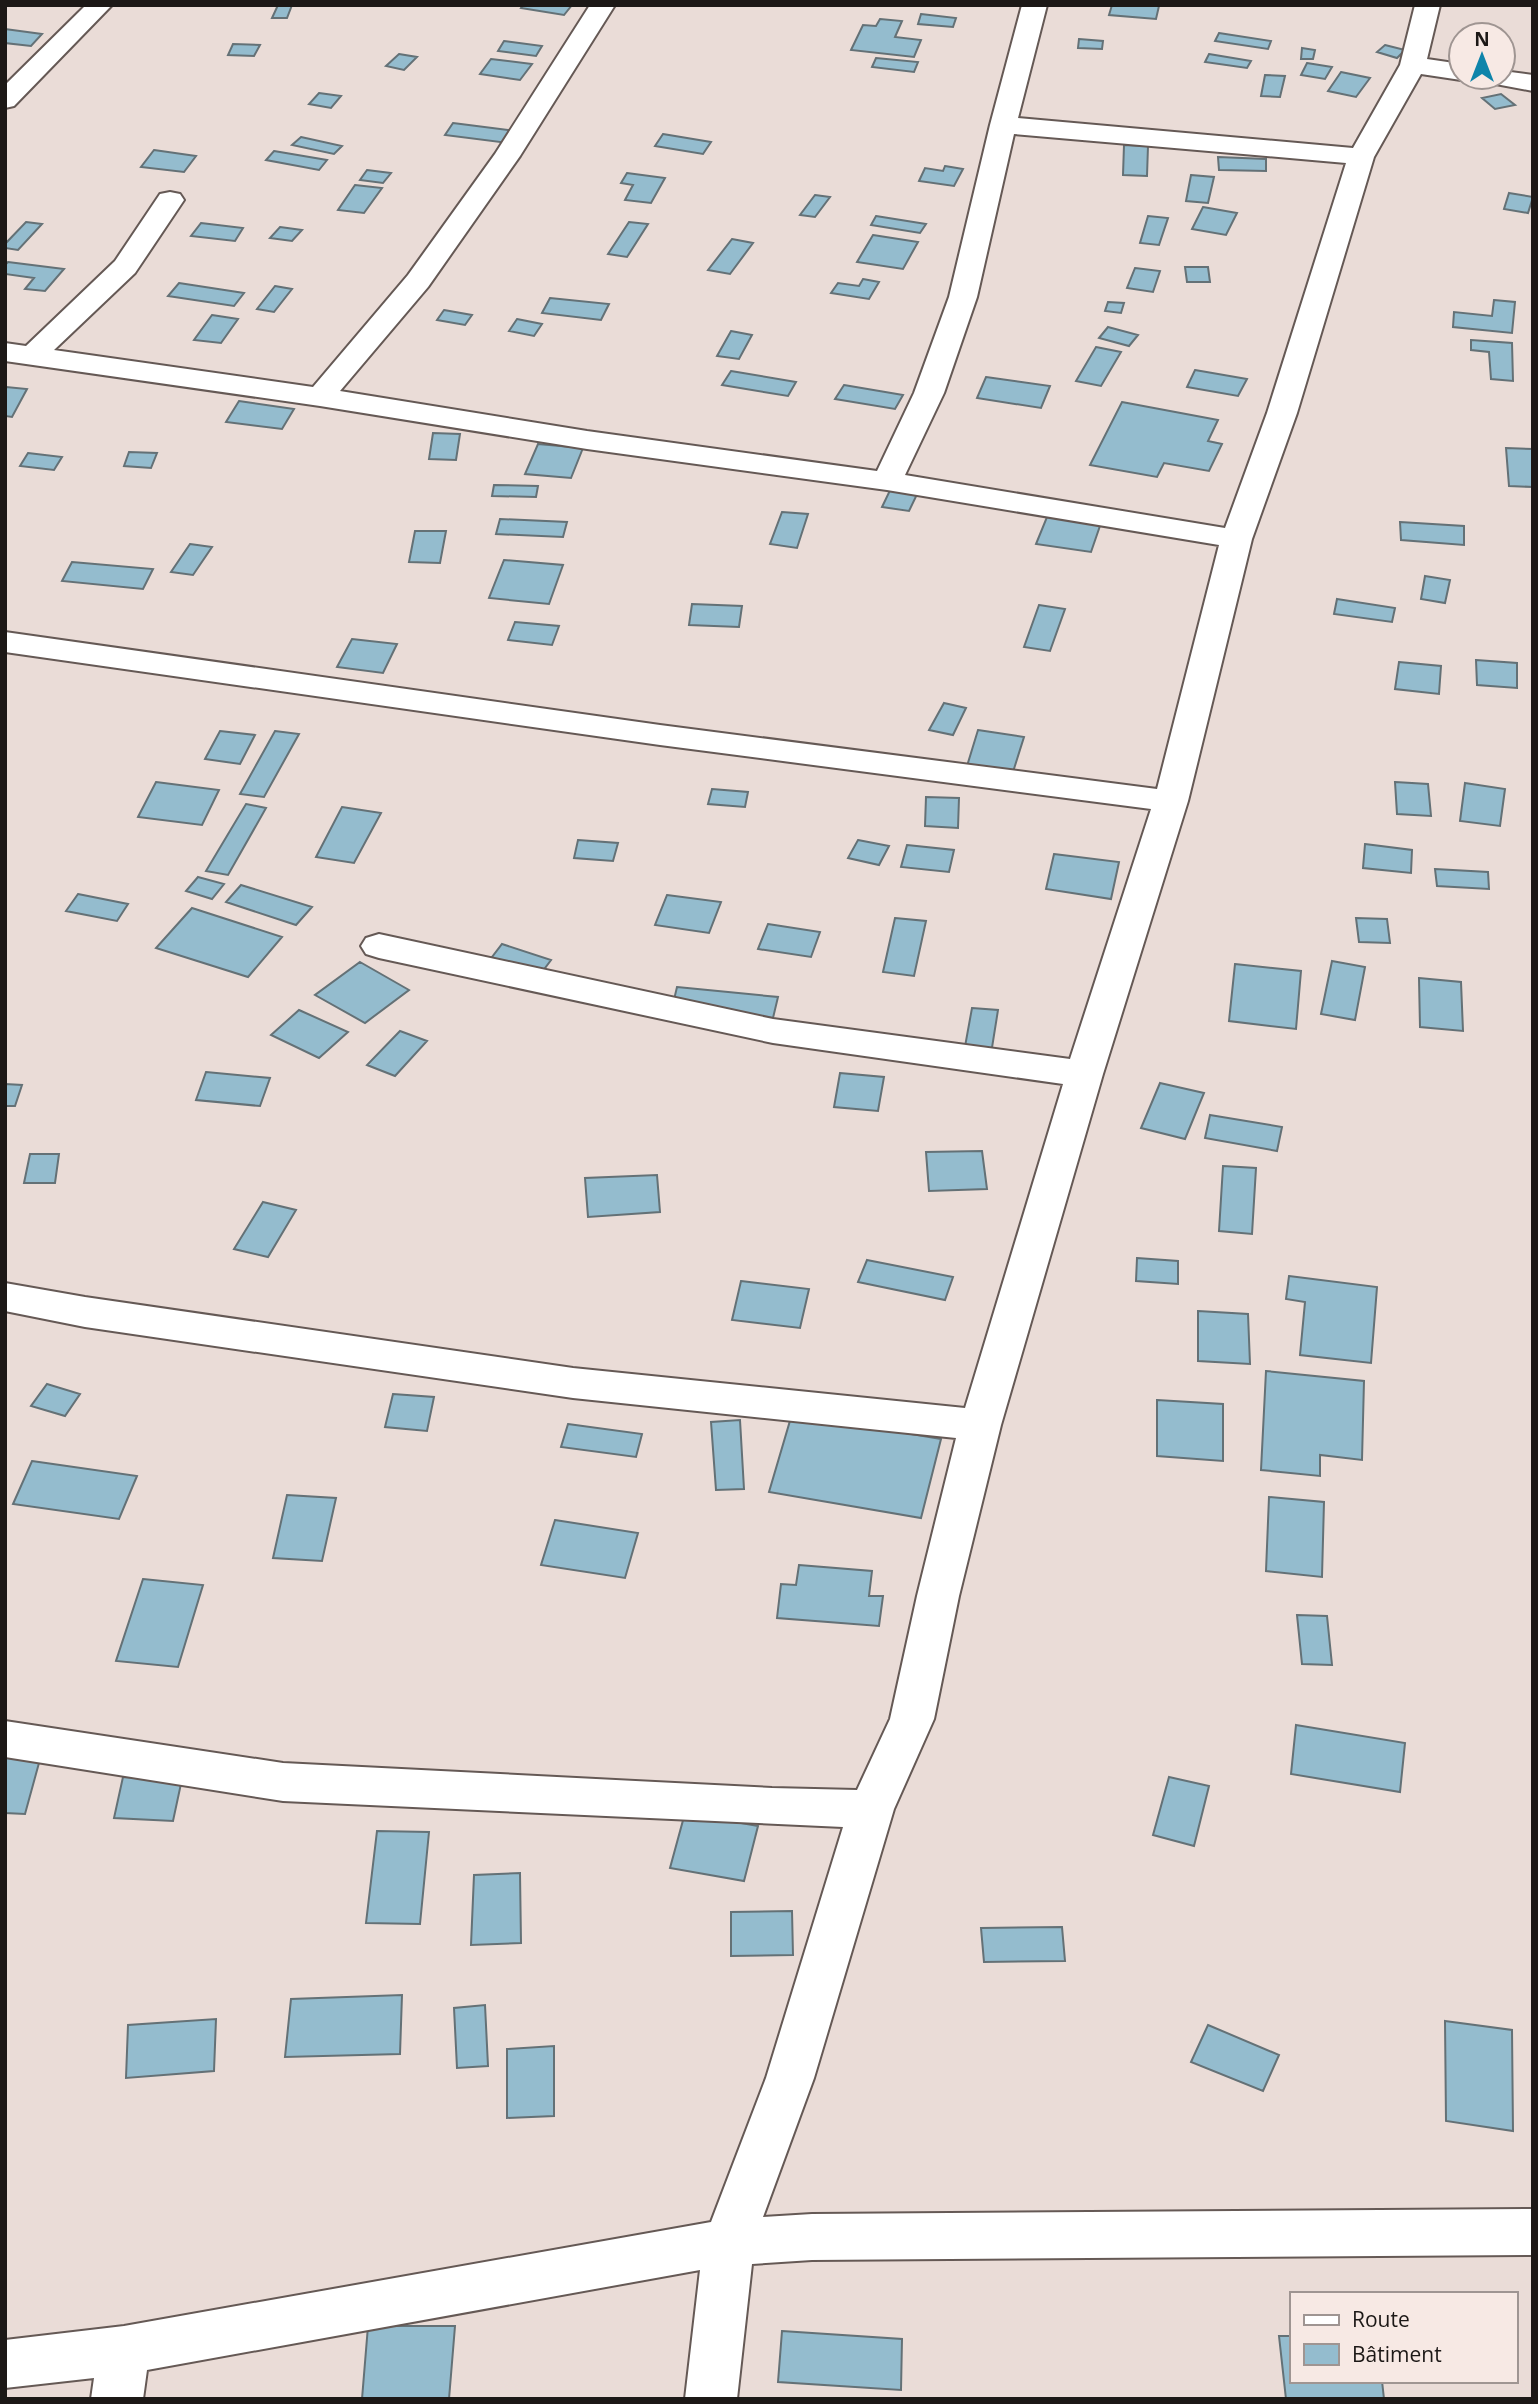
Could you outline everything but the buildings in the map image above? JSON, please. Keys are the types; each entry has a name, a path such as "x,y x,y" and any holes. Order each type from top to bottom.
{"street":[{"path":"5,100 70,38 100,5"},
{"path":"320,397 418,281 507,156 603,5"},
{"path":"887,481 929,393 962,297 1035,5"},
{"path":"711,2399 729,2242 790,2077 871,1809 912,1718 980,1425 1084,1074 1171,801 1236,539 1282,413 1361,157 1413,65 1428,5"},
{"path":"1413,65 1447,70"},
{"path":"1003,125 1162,137 1361,157"},
{"path":"19,354 125,267 170,200"},
{"path":"19,354 320,397 587,440 887,481 1236,539"},
{"path":"5,642 660,736 1171,801"},
{"path":"379,946 772,1031 1084,1074"},
{"path":"5,1297 85,1312 573,1382 980,1425"},
{"path":"5,1739 284,1782 772,1807 871,1809"},
{"path":"5,2364 120,2375 729,2242 812,2237 1533,2232"}]}
